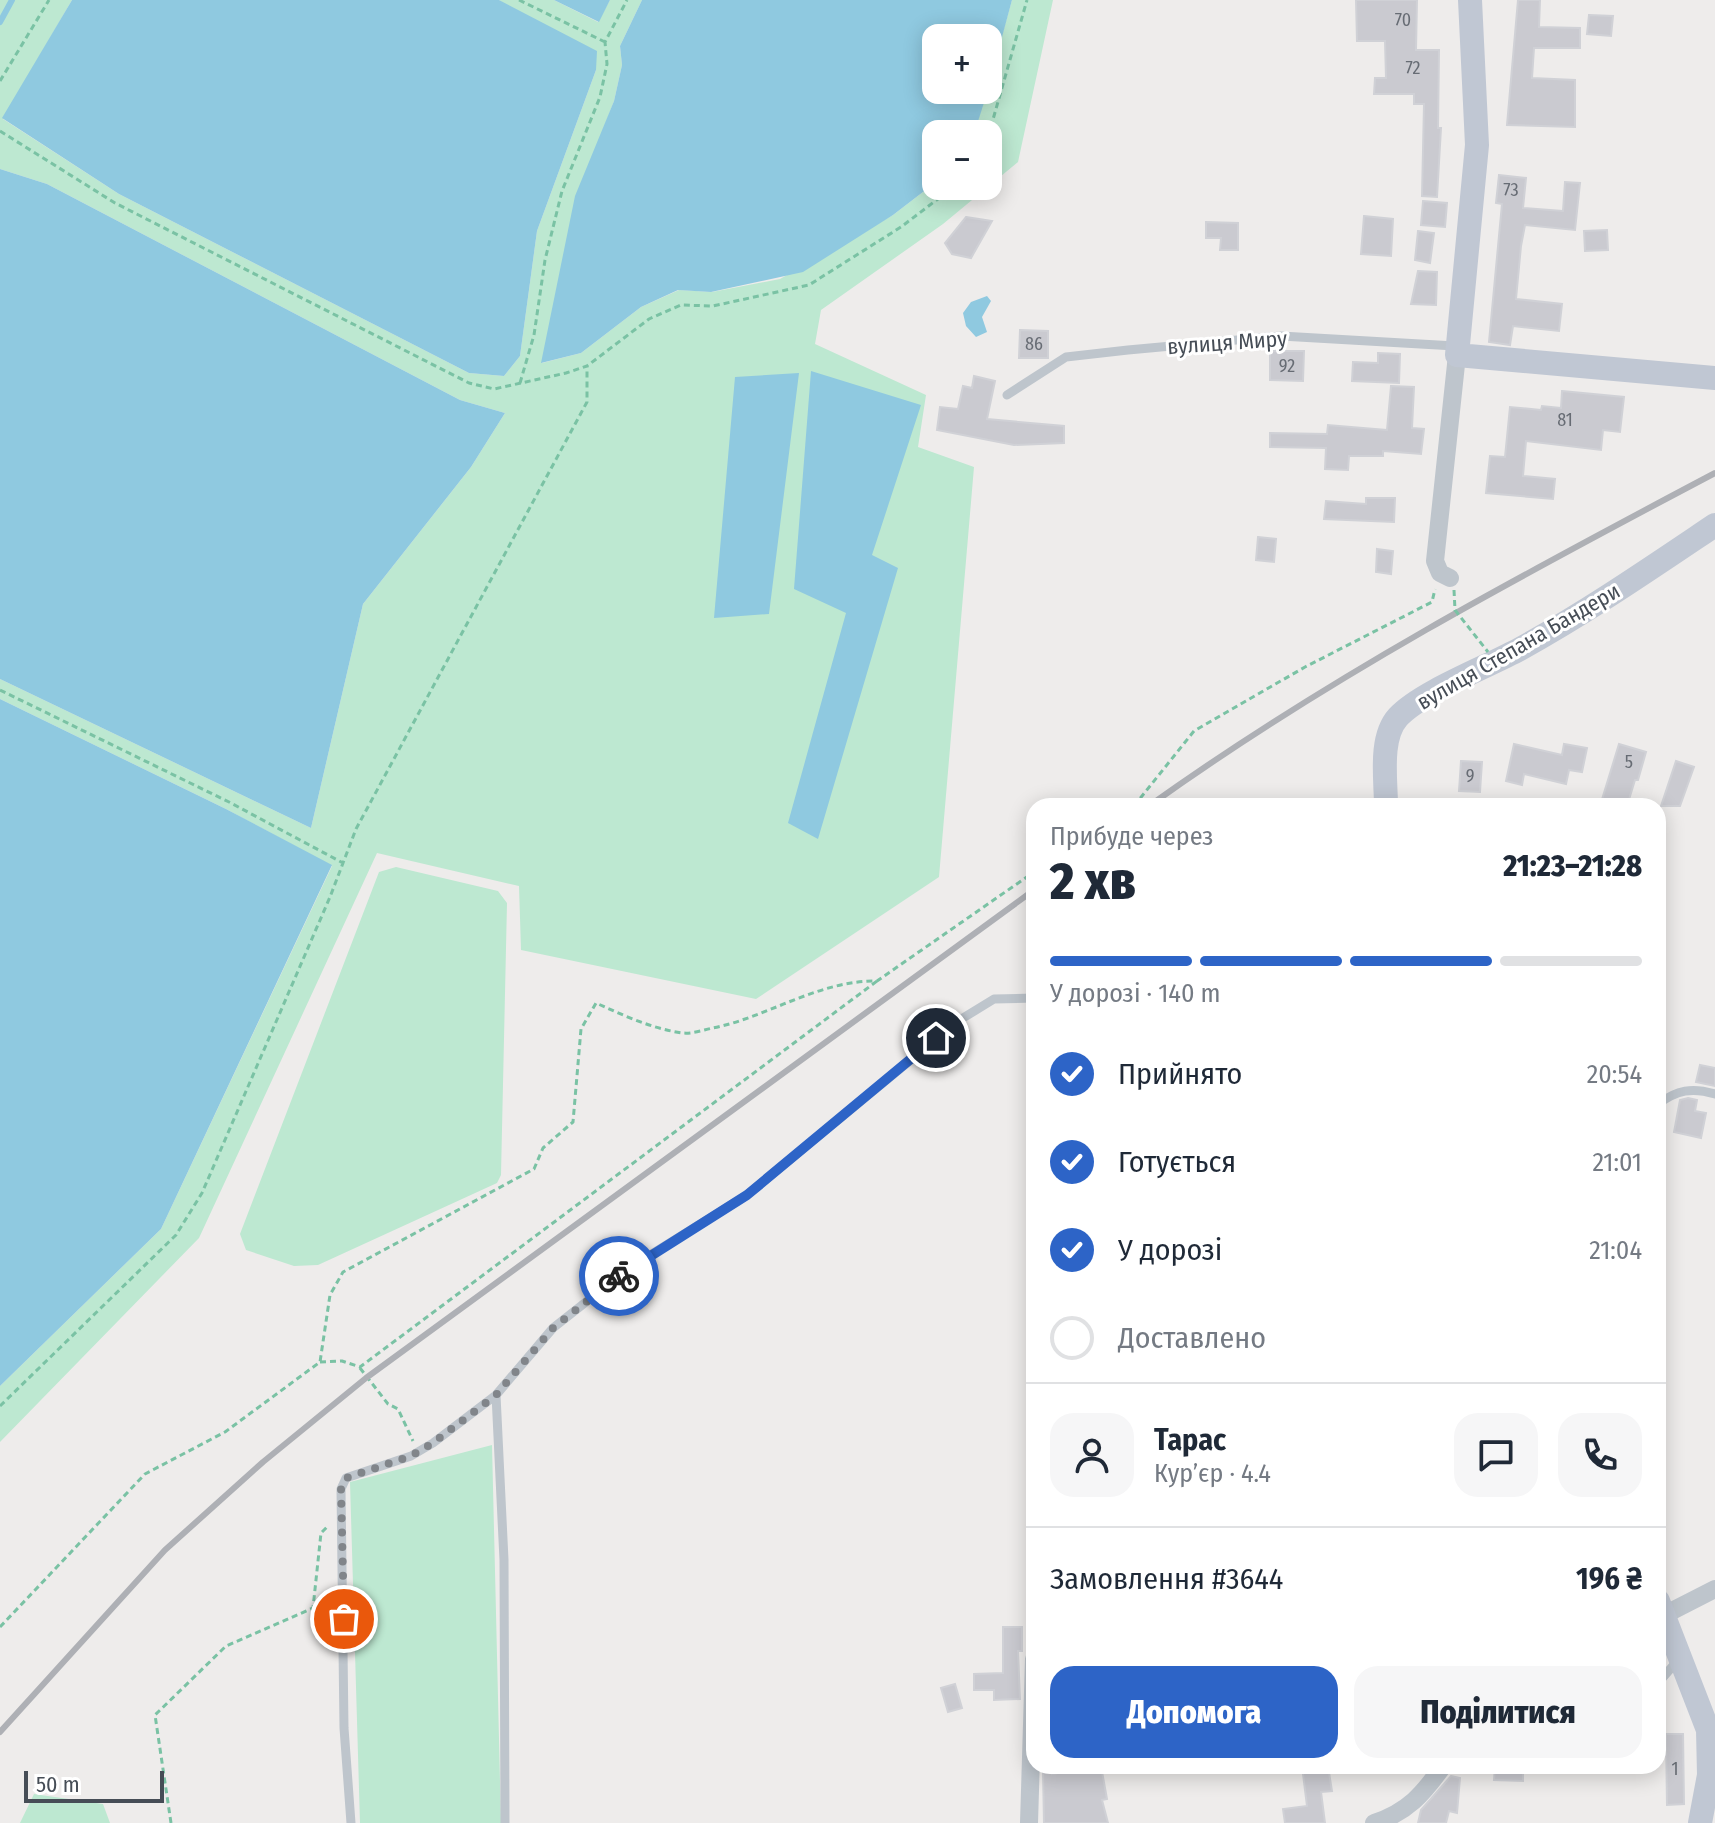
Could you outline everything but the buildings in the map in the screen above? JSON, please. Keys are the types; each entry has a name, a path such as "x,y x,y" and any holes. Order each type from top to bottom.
{"street":[{"path":"1448,580 1435,568 1435,553 1477,145 1470,0"},
{"name":"вулиця Миру","path":"1458,351 1715,378"},
{"name":"вулиця Степана Бандери","path":"1386,798 1387,736 1396,718 1412,705 1521,648 1635,580 1715,525"},
{"path":"1666,1606 1715,1589"},
{"path":"1666,1618 1711,1730 1709,1775 1700,1823"},
{"path":"1029,1823 1030,1774"},
{"path":"1374,1823 1396,1816 1415,1804 1437,1774"}],"lane":[{"name":"вулиця Миру","path":"1007,395 1066,357 1128,350 1281,336 1458,351"},
{"path":"351,1823 344,1728 341,1489 346,1478 418,1452 496,1395 553,1328 629,1268 747,1195 958,1021 994,999 1026,998"},
{"path":"1666,1098 1676,1091 1715,1094"},
{"path":"496,1395 504,1560 505,1823"},
{"path":"1666,1674 1681,1657"}],"path":[{"path":"0,81 49,0"},
{"path":"519,0 605,42"},
{"path":"520,383 534,335 545,260 562,191 600,97 607,64 605,42 627,0"},
{"path":"993,120 1027,0"},
{"path":"0,131 115,203 469,383 494,389 587,366 649,319 681,305 713,306 809,285 901,227 937,200"},
{"path":"0,1406 176,1235 202,1193 356,829 587,402 587,366"},
{"path":"1448,580 1455,610 1488,652"},
{"path":"1140,798 1194,731 1305,667 1432,602 1448,580"},
{"path":"0,690 229,802 343,863"},
{"path":"360,1367 877,981 1026,878"},
{"path":"320,1362 330,1295 343,1272 534,1169 543,1148 573,1122 581,1029 596,1003 634,1020 685,1033 729,1025 808,995 860,981 877,981"},
{"path":"0,1627 145,1474 225,1432 320,1362 342,1361 360,1367 388,1404 398,1409 418,1452"},
{"path":"171,1823 155,1715 226,1646 313,1608 321,1533 342,1514"}],"green space":[{"path":"0,0 72,0 3,119 119,194 469,373 504,376 520,356 537,231 596,70 499,0 554,0 598,22 610,0 642,0 620,46 622,65 614,101 598,143 542,363 581,353 641,307 679,290 712,292 780,279 893,215 922,193 922,200 972,200 821,310 815,344 926,395 918,447 974,467 939,877 756,999 521,950 519,886 377,853 199,1238 0,1442 0,1386 161,1229 332,866 226,809 0,699 0,679 311,828 363,604 471,467 505,413 460,400 47,184 0,169"},
{"path":"1012,0 1053,0 1018,162 1002,175 1002,120 978,120 983,104 1002,104 1002,35"},
{"path":"396,867 498,891 507,903 501,1175 497,1183 318,1265 294,1266 246,1250 240,1234 379,872"},
{"path":"492,1445 501,1823 360,1823 350,1482"},
{"path":"34,1794 103,1804 110,1823 20,1823"}],"water":[{"path":"72,0 499,0 597,51 596,70 537,231 520,356 504,376 469,373 119,194 2,118"},
{"path":"554,0 610,0 599,22"},
{"path":"642,0 1012,0 1002,37 1002,24 922,24 922,104 984,104 978,120 922,120 922,193 893,215 803,272 711,292 678,290 641,307 581,353 541,363 575,196 614,101 622,65 620,46"},
{"path":"0,169 47,184 460,400 505,413 471,467 363,604 311,828 0,679"},
{"path":"987,296 991,301 982,317 987,332 976,337 966,326 963,313 971,302"},
{"path":"811,371 921,405 872,555 898,568 818,839 788,823 846,613 794,589"},
{"path":"799,373 769,614 714,618 735,377"},
{"path":"0,699 226,809 332,865 161,1229 0,1386"}],"waterway":[{"path":"0,22 12,0"}],"railway":[{"path":"1161,798 1356,671 1715,473"},
{"path":"0,1732 165,1550 263,1462 366,1378 1026,896"}],"way so far":[{"path":"344,1619 341,1489 346,1478 411,1456 433,1443 496,1395 553,1328 619,1276"}],"route":[{"path":"619,1276 747,1195 851,1105 936,1038"}]}
